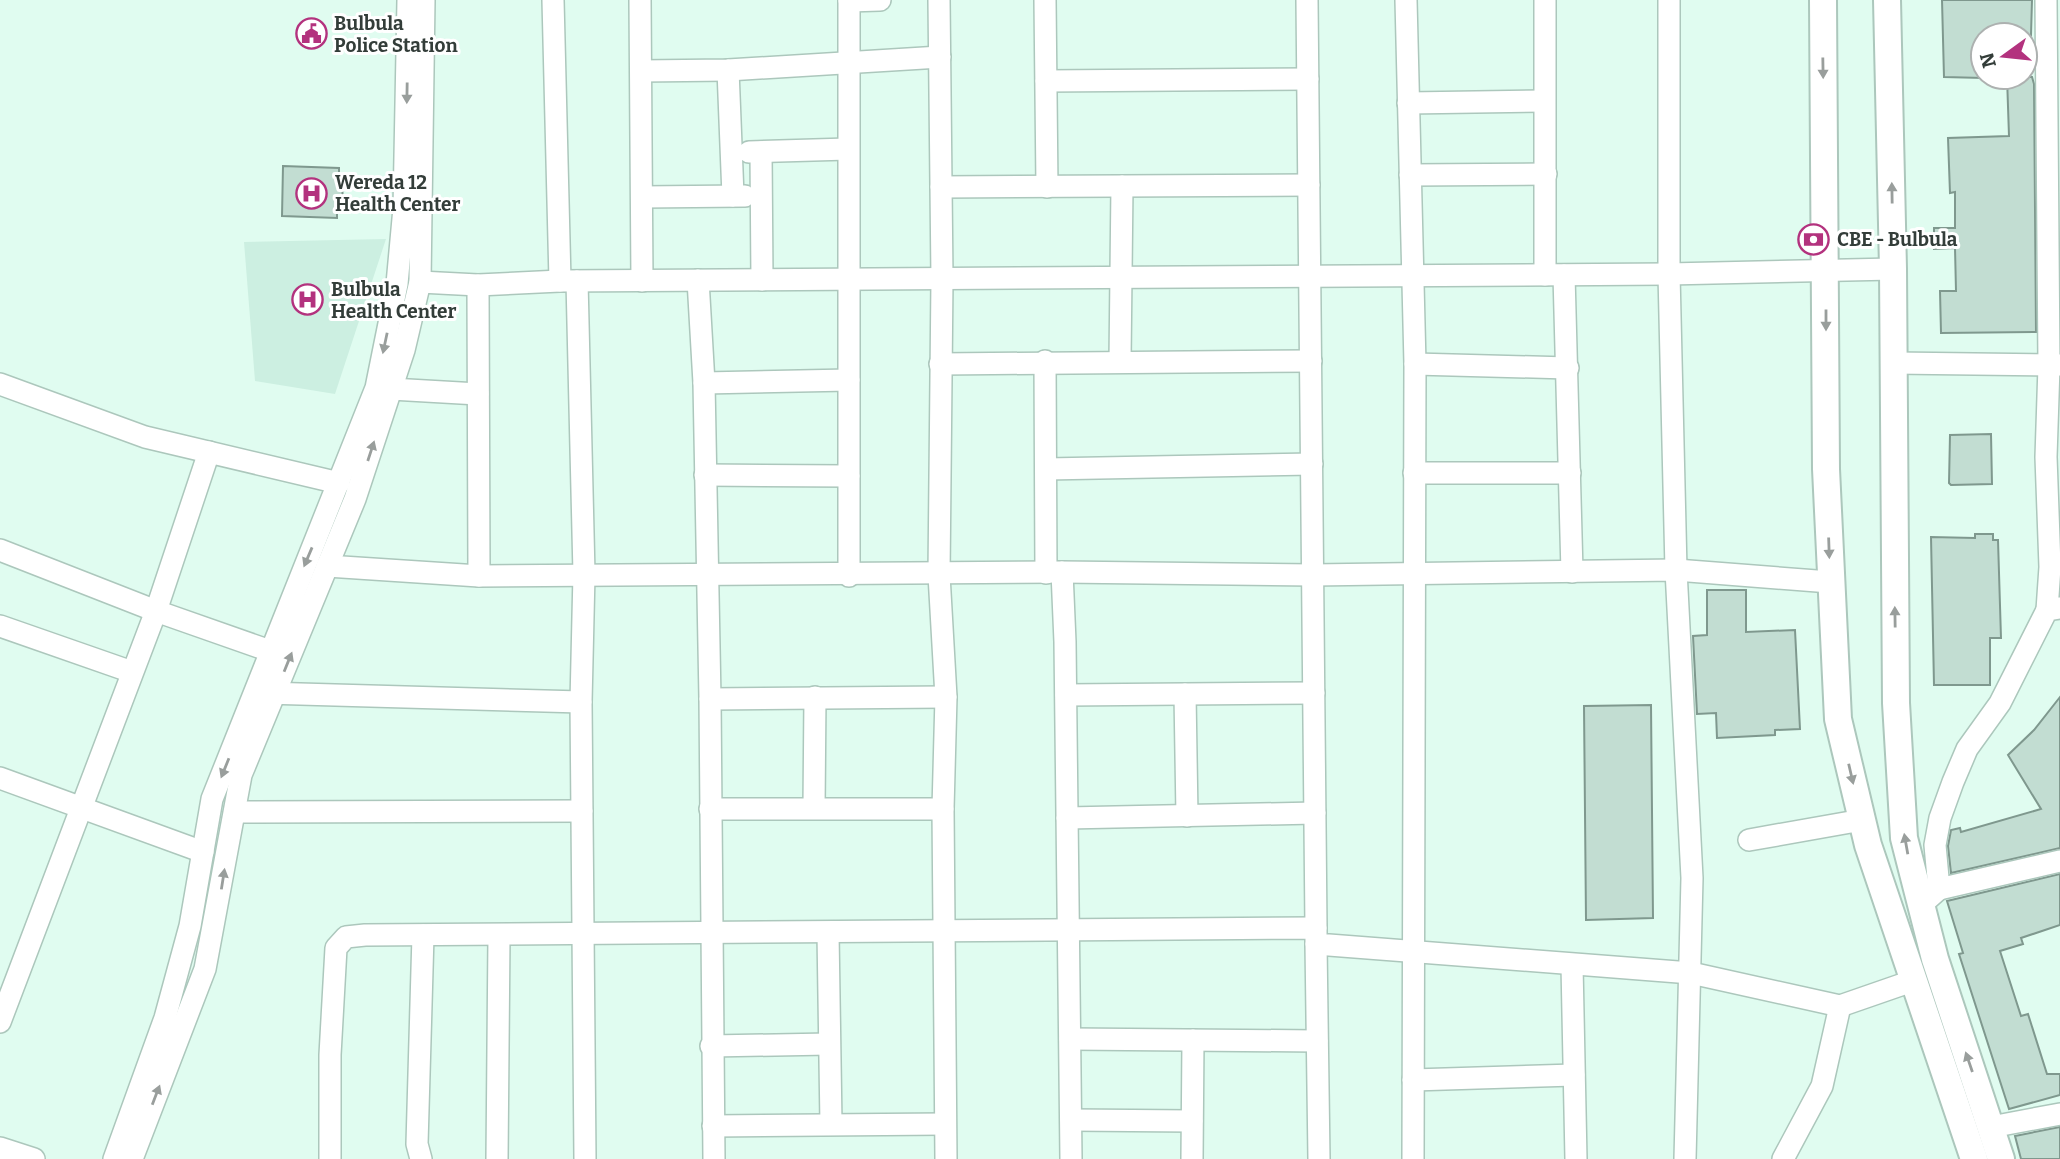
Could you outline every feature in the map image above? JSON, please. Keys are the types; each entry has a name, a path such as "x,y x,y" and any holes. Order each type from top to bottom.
{"main road":[{"path":"1823,0 1830,582 1838,719 1862,820 1974,1159"},
{"path":"1887,0 1894,270 1899,774 1904,838 1930,897 1935,959 2001,1159"}],"street":[{"path":"132,1159 205,969 241,775 266,693 273,652 297,582 376,388 397,284 406,174 408,0"},
{"path":"114,1159 165,1018 191,926 212,799 327,566 355,499 391,389 420,282 424,0"},
{"path":"553,0 584,574 581,702 585,1159"},
{"path":"640,0 642,281"},
{"path":"849,576 849,0 880,0"},
{"path":"939,0 942,279 939,575 946,697 943,809 946,1159"},
{"path":"1045,0 1047,187"},
{"path":"1307,0 1318,1159"},
{"path":"1406,0 1415,364 1413,1159"},
{"path":"1545,0 1546,174 1555,275 1568,368 1572,572"},
{"path":"1669,0 1669,274 1676,570 1692,878 1685,1159"},
{"path":"2046,0 2054,115 2054,491 2050,566 2053,609 2000,703 1967,749 1940,818 1930,897 2060,861"},
{"path":"641,71 848,65 940,57"},
{"path":"728,70 733,196"},
{"path":"1046,80 1308,79"},
{"path":"1408,103 1544,101"},
{"path":"731,153 848,149"},
{"path":"761,152 762,280"},
{"path":"1410,175 1546,174"},
{"path":"941,187 1309,185"},
{"path":"1120,361 1122,186"},
{"path":"642,197 761,196"},
{"path":"420,282 478,285 568,281 1555,275 1894,270"},
{"path":"698,281 704,383 710,699 714,1159"},
{"path":"478,285 479,576"},
{"path":"940,364 1045,361 1311,361"},
{"path":"1045,361 1046,469 1066,695 1071,1159"},
{"path":"1894,363 2054,366"},
{"path":"1415,364 1568,368"},
{"path":"704,383 849,380"},
{"path":"0,384 145,437 339,483"},
{"path":"391,389 478,394"},
{"path":"0,1022 156,611 209,452"},
{"path":"1046,469 1311,464"},
{"path":"1414,473 1570,473"},
{"path":"705,475 849,476"},
{"path":"0,550 156,611 273,652"},
{"path":"327,566 479,576 1054,573 1312,575 1676,570 1830,582"},
{"path":"0,626 132,672"},
{"path":"266,693 581,702"},
{"path":"1066,695 1314,693"},
{"path":"1185,694 1187,816"},
{"path":"814,808 815,697"},
{"path":"710,699 946,697"},
{"path":"0,778 203,852"},
{"path":"710,809 943,809"},
{"path":"235,811 583,811"},
{"path":"1067,818 1315,813"},
{"path":"1749,840 1862,820"},
{"path":"330,1159 330,1055 335,948 346,937 1069,929 1316,936 1413,951 1691,973 1840,1006 1914,980"},
{"path":"828,933 831,1124"},
{"path":"421,1159 417,1144 424,935"},
{"path":"497,1159 499,936"},
{"path":"1572,965 1576,1159"},
{"path":"1783,1159 1822,1086 1840,1006"},
{"path":"1070,1039 1317,1041"},
{"path":"1192,1159 1193,1040"},
{"path":"711,1046 830,1044"},
{"path":"1413,1080 1574,1075"},
{"path":"1991,1127 2060,1114"},
{"path":"1070,1120 1192,1121"},
{"path":"713,1126 945,1124"},
{"path":"0,1147 34,1159"}],"shaded area":[{"name":"Bulbula Health Center","path":"386,239 335,394 255,381 244,242"}],"building":[{"path":"1942,0 2032,0 2031,21 1969,21 1969,78 1944,77"},
{"path":"2007,91 2034,91 2036,332 1941,333 1940,291 1956,291 1955,248 1934,249 1934,228 1955,228 1955,192 1950,193 1948,138 2009,136"},
{"name":"Wereda 12 Health Center","path":"283,166 339,168 339,175 343,175 342,212 337,212 337,218 282,216"},
{"path":"1991,434 1992,484 1951,485 1950,435"},
{"path":"1975,534 1993,534 1993,540 1998,540 2001,638 1990,638 1990,685 1934,685 1931,537 1975,538"},
{"path":"1707,590 1746,590 1746,632 1795,630 1800,729 1775,730 1775,735 1717,738 1716,713 1697,714 1693,636 1707,635"},
{"path":"2060,697 2060,848 1951,873 1948,846 1951,830 1960,828 1961,832 2041,809 2008,755 2034,730"},
{"path":"1651,705 1653,918 1586,920 1584,706"},
{"path":"2060,874 2060,925 2021,938 2023,944 2000,951 2021,1016 2028,1014 2047,1074 2060,1074 2060,1095 2009,1109 1959,954 1963,953 1947,901"},
{"path":"2060,1127 2060,1159 2021,1159 2015,1136"}],"place":[{"name":"Bulbula Police Station","path":"311,34"},
{"name":"Wereda 12 Health Center","path":"312,193"},
{"name":"CBE - Bulbula","path":"1814,239"},
{"name":"Bulbula Health Center","path":"308,300"}]}
